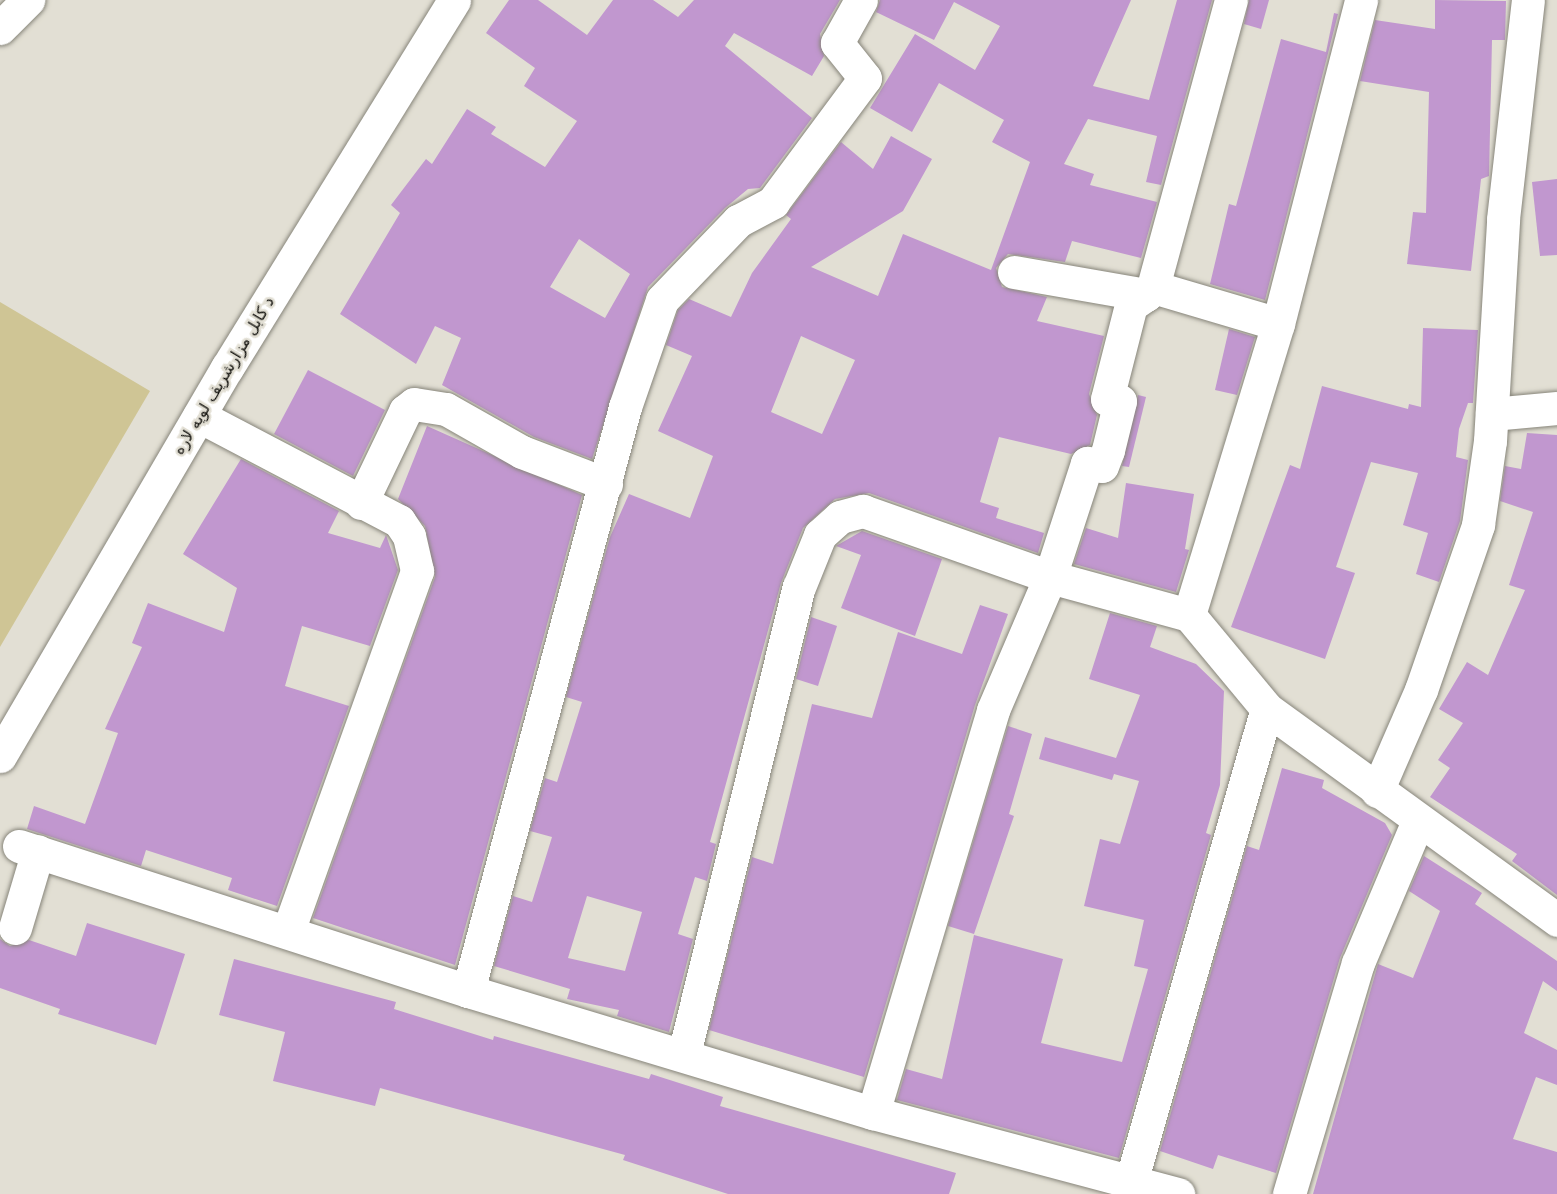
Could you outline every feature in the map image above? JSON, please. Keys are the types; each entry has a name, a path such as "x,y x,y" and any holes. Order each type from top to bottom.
{"main road":[{"path":"0,28 28,0"},
{"name":"د کابل مزارشریف لویه لاره","path":"0,756 199,416 454,0"},
{"path":"468,991 625,407 662,300 738,220 773,202 865,78 837,43 861,0"},
{"path":"873,1113 993,710 1050,577 1087,463 1101,466 1108,450 1120,401 1107,399 1131,305 1149,291 1232,0"},
{"path":"1189,615 1278,324 1361,0"},
{"path":"1377,791 1421,690 1478,525 1492,414 1503,219 1528,0"},
{"path":"1014,272 1149,291 1278,324"},
{"path":"361,503 405,411 414,404 446,409 522,452 606,484"},
{"path":"1492,414 1557,408"},
{"path":"199,416 399,521 409,536 417,571 289,928"},
{"path":"684,1054 799,587 820,535 840,517 863,511 1050,577 1189,615 1267,710 1557,920"},
{"path":"1131,1182 1267,710"},
{"path":"1289,1194 1358,963 1418,821"},
{"path":"15,928 28,848 289,928 468,991 684,1054 873,1113 1178,1194"}],"shaded area":[{"path":"0,302 150,391 0,647"}],"building":[{"path":"509,0 538,0 587,35 613,0 653,0 678,17 694,0 840,0 820,34 824,56 812,76 734,33 725,46 812,118 760,188 748,189 725,208 648,287 592,459 534,437 442,385 461,338 435,326 416,364 340,314 400,213 391,205 426,159 432,164 467,109 496,127 491,134 545,167 577,121 524,86 535,68 486,33","holes":["579,239 630,274 605,318 550,287"]},
{"path":"880,0 1131,0 1093,86 1149,100 1177,0 1212,0 1161,185 1146,182 1157,136 1088,119 1064,164 1094,174 1090,185 1157,202 1141,258 1072,241 1065,262 1008,254 996,268 1002,287 1047,297 1037,321 1104,336 1089,394 1097,415 1090,445 1071,454 999,437 980,502 999,508 996,518 1044,533 1038,553 869,493 835,499 803,528 781,583 710,842 716,844 707,881 695,877 678,934 693,939 669,1032 617,1016 619,1010 567,999 570,989 494,966 513,896 532,902 552,837 530,831 545,778 557,782 582,702 566,697 610,537 629,494 690,518 713,456 658,431 692,356 666,345 678,310 689,299 731,317 752,273 791,219 786,215 841,142 873,169 891,136 932,159 903,211 811,267 878,296 903,234 991,270 1030,162 992,142 1004,120 939,83 912,132 870,108 915,34 975,70 1000,26 954,2 934,40 876,12","holes":["801,336 855,360 822,434 771,412","587,896 642,912 625,971 568,958"]},
{"path":"1249,0 1269,0 1261,29 1244,24"},
{"path":"1435,0 1506,1 1505,40 1492,40 1489,176 1481,179 1471,271 1407,264 1413,212 1426,213 1429,92 1360,81 1375,20 1435,29"},
{"path":"1334,13 1338,14 1265,300 1210,284 1229,204 1236,206 1281,39 1326,52"},
{"path":"1557,179 1557,255 1540,256 1532,182"},
{"path":"1423,328 1478,330 1473,403 1468,403 1459,429 1456,457 1468,460 1460,521 1439,582 1416,574 1428,533 1403,525 1418,473 1371,462 1336,567 1355,573 1325,659 1231,627 1290,465 1300,469 1322,386 1408,409 1409,404 1421,407"},
{"path":"1229,329 1255,337 1237,395 1215,390"},
{"path":"308,370 385,410 353,476 274,434"},
{"path":"1138,395 1146,397 1129,467 1122,466"},
{"path":"427,426 582,495 455,965 313,918 435,577 425,526 398,499"},
{"path":"1527,433 1557,435 1557,895 1512,861 1517,854 1430,797 1450,768 1438,760 1463,723 1439,709 1467,662 1488,675 1525,590 1509,585 1533,512 1500,501 1505,466 1521,469"},
{"path":"241,459 339,511 328,533 380,548 386,535 398,570 370,646 302,626 285,686 349,706 277,906 228,890 232,878 146,850 141,866 27,829 34,806 85,824 118,733 105,729 142,647 132,643 148,603 224,632 237,588 183,554"},
{"path":"1126,483 1194,494 1185,549 1189,550 1176,592 1074,564 1086,528 1118,538"},
{"path":"862,531 942,559 915,636 841,608 861,555 836,546"},
{"path":"980,605 1008,614 975,705 864,1077 709,1030 752,857 773,864 812,704 872,718 898,632 962,654"},
{"path":"1110,613 1157,626 1150,647 1196,664 1224,691 1220,785 1206,833 1211,835 1119,1158 897,1100 906,1069 942,1079 974,935 1063,959 1041,1043 1122,1062 1148,969 1134,966 1144,920 1084,906 1100,839 1120,844 1139,781 1114,774 1112,780 1039,759 1045,737 1116,758 1140,695 1089,679"},
{"path":"811,617 837,626 818,686 796,679"},
{"path":"1008,726 1032,734 1009,814 1014,816 974,934 948,926"},
{"path":"1282,768 1324,780 1322,788 1385,823 1392,835 1340,958 1276,1173 1218,1155 1213,1169 1160,1151 1247,846 1259,850"},
{"path":"1424,856 1482,893 1475,904 1557,961 1557,991 1543,981 1524,1033 1557,1050 1557,1085 1536,1077 1513,1139 1557,1152 1557,1194 1313,1194 1378,964 1413,978 1440,911 1409,891"},
{"path":"87,923 185,954 156,1045 58,1014 60,1009 0,988 0,939 10,946 29,940 76,956"},
{"path":"234,959 396,1002 394,1009 493,1040 494,1036 649,1079 651,1074 723,1097 720,1106 956,1173 949,1194 728,1194 623,1160 625,1155 380,1088 375,1106 273,1081 285,1032 219,1015"}]}
